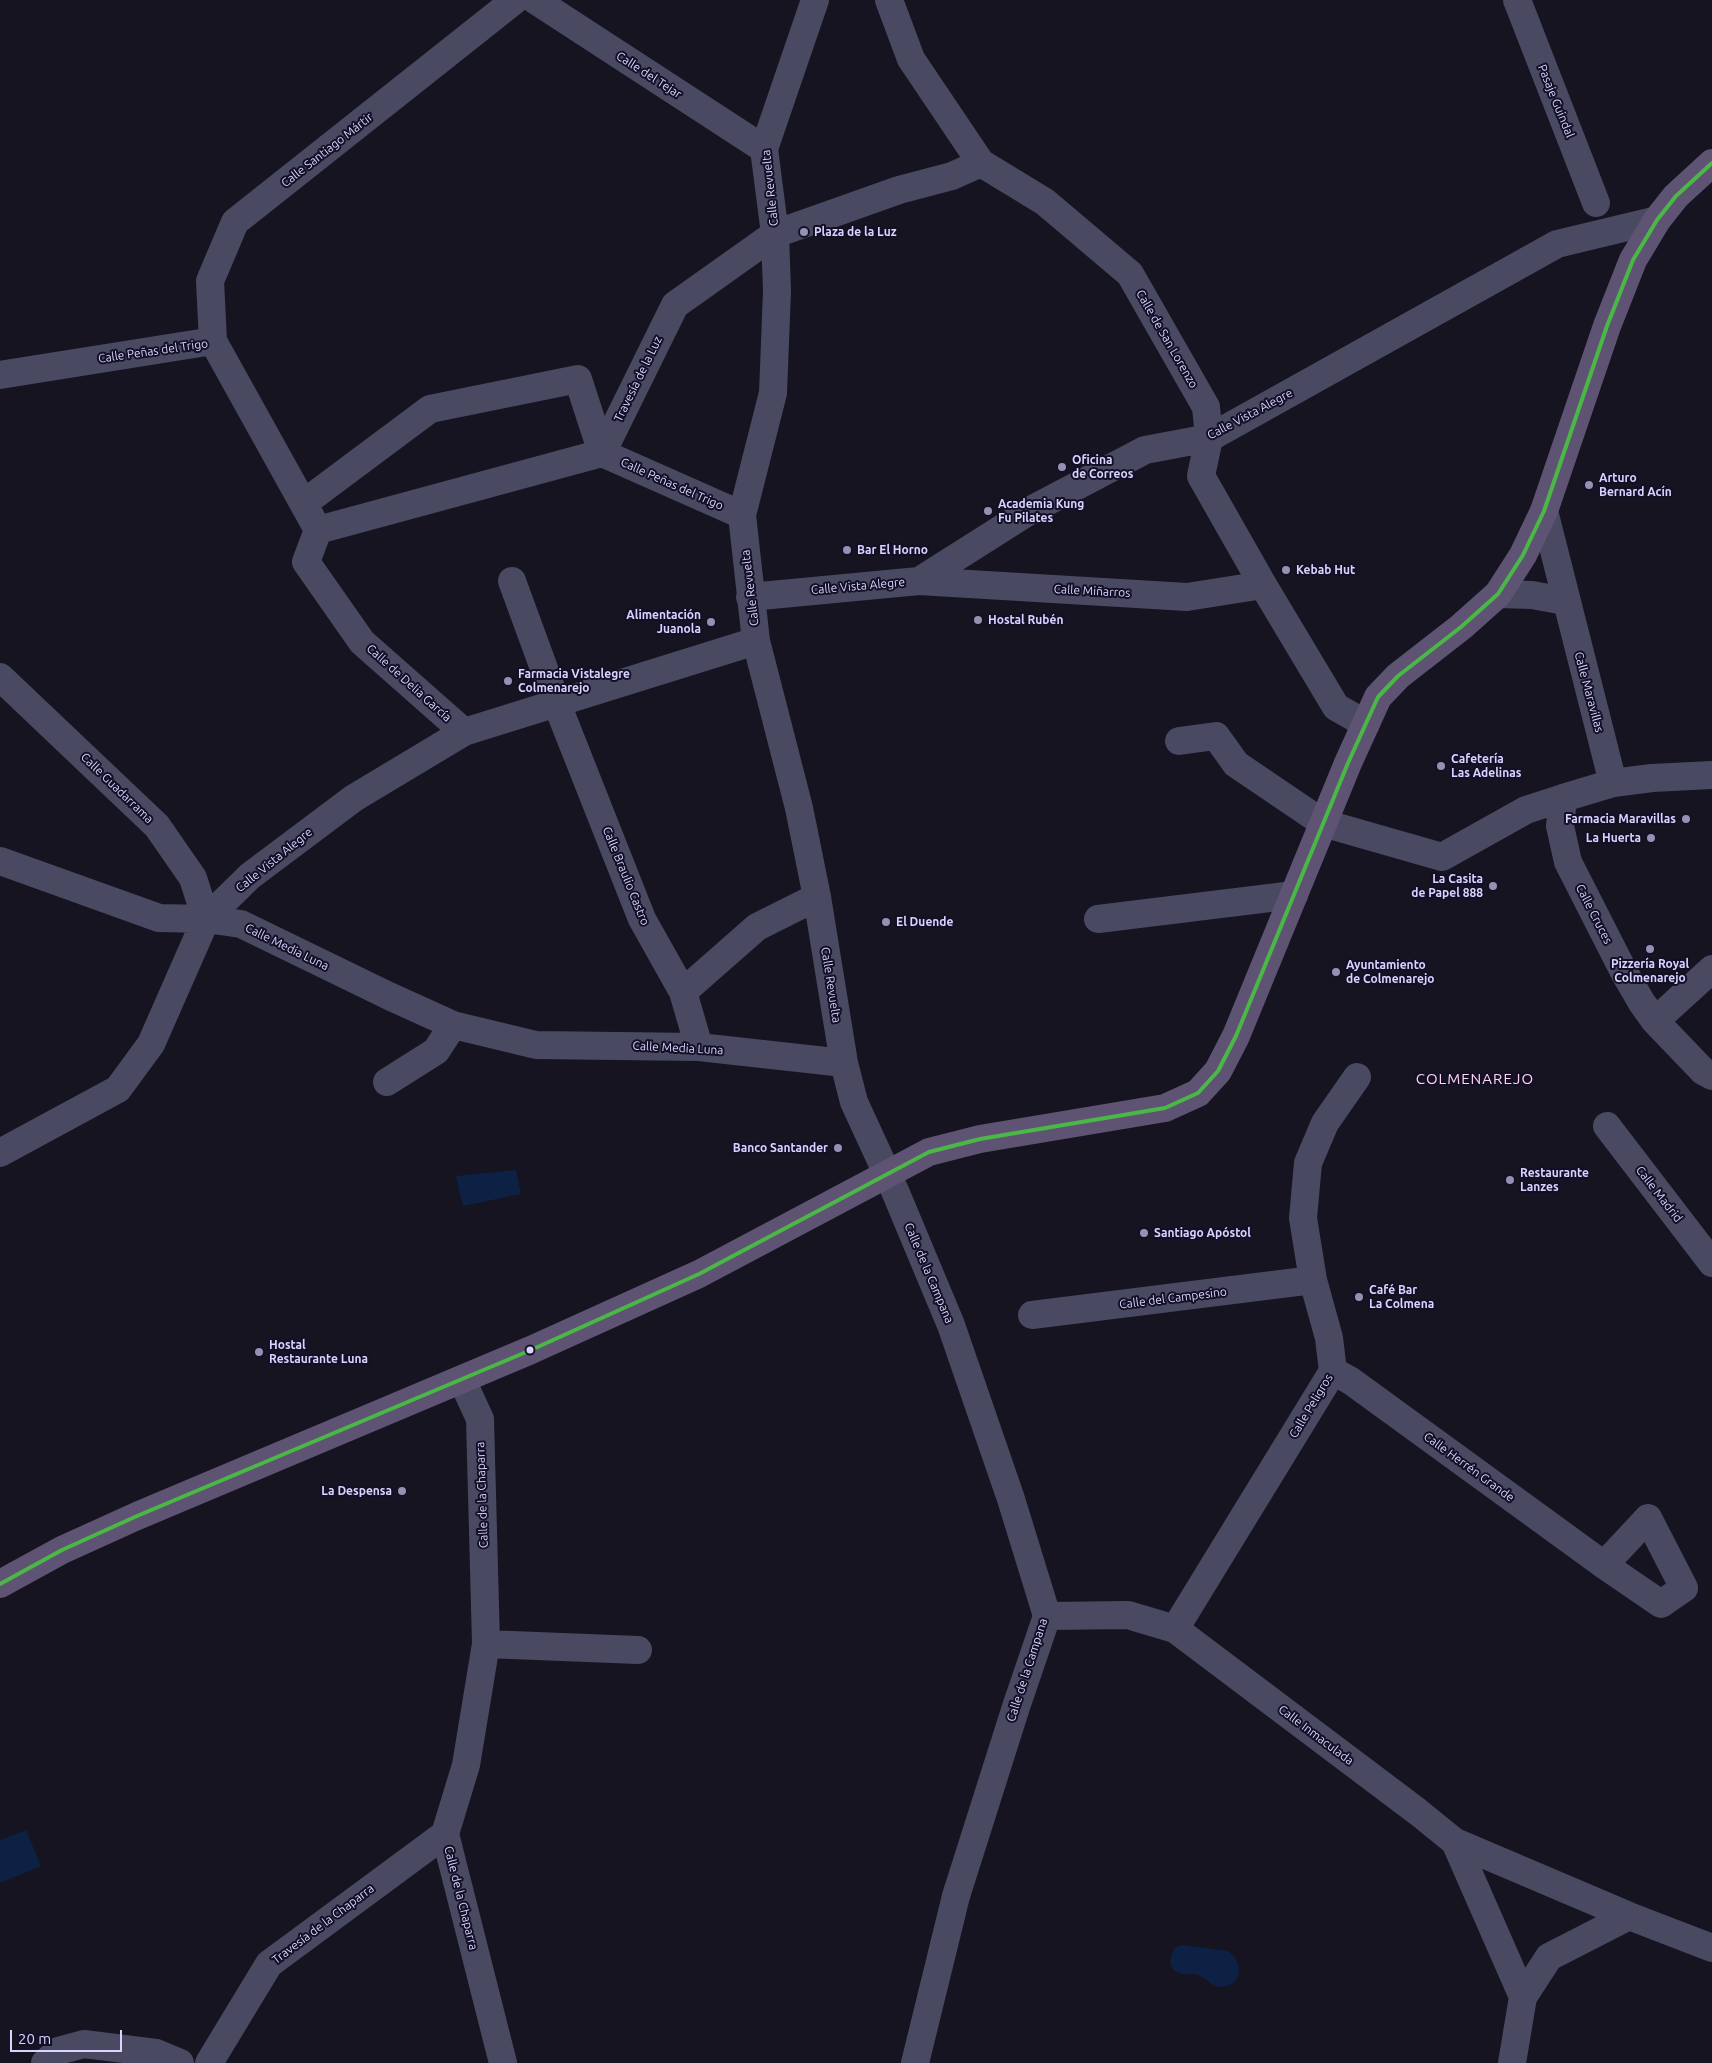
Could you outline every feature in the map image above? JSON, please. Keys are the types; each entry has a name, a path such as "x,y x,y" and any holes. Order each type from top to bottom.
{"main road":[{"path":"0,1584 62,1550 137,1516 462,1380 698,1274 886,1173 929,1152 980,1139 1166,1108 1198,1093 1218,1071 1236,1036 1348,763 1378,698 1398,676 1461,627 1498,594 1523,555 1544,511 1607,326 1632,260 1657,220 1676,196 1712,163"}],"street":[{"name":"Calle Santiago Mártir","path":"213,341 210,281 235,222 515,0"},
{"name":"Calle del Tejar","path":"535,0 764,149"},
{"name":"Calle Revuelta","path":"815,0 764,149 775,234 777,290 773,393 742,515 756,641 799,808 817,897 844,1063 854,1102 886,1173"},
{"name":"Calle de San Lorenzo","path":"889,0 911,60 981,162 1045,202 1130,274 1206,407 1209,438 1201,476 1336,707 1366,724"},
{"name":"Pasaje Guindal","path":"1516,0 1596,203"},
{"path":"775,234 898,190 952,176 981,162"},
{"name":"Calle Vista Alegre","path":"750,597 919,581 1031,510 1145,450 1209,438 1557,244 1657,220"},
{"name":"Travesía de la Luz","path":"602,453 674,305 775,234"},
{"name":"Calle Peñas del Trigo","path":"0,375 213,341 318,530"},
{"path":"304,502 430,409 578,378 602,453 318,530"},
{"name":"Calle Peñas del Trigo","path":"602,453 742,515"},
{"name":"Calle Maravillas","path":"1544,511 1565,601 1613,783"},
{"name":"Calle de Delia García","path":"318,530 306,562 362,642 464,732"},
{"path":"512,581 557,704"},
{"name":"Calle Miñarros","path":"919,581 1187,597 1263,585"},
{"path":"1498,594 1532,594 1565,601"},
{"name":"Calle Vista Alegre","path":"0,1153 118,1088 151,1044 206,919 250,876 354,798 464,732 756,641"},
{"name":"Calle Guadarrama","path":"0,677 157,826 193,878 206,919"},
{"name":"Calle Braulio Castro","path":"557,704 642,919 683,992 699,1047"},
{"path":"1179,740 1216,736 1236,764 1323,823 1442,857 1526,810 1563,798 1613,783 1652,778 1712,775"},
{"name":"Calle Cruces","path":"1563,798 1560,826 1568,862 1624,972 1655,1021 1709,1080"},
{"name":"Calle Media Luna","path":"0,861 158,918 206,919 241,924 453,1025 536,1045 699,1047 844,1063"},
{"path":"1098,919 1294,895"},
{"path":"683,992 757,927 817,897"},
{"path":"1655,1021 1712,969"},
{"path":"387,1082 436,1051 453,1025"},
{"name":"Calle Peligros","path":"1175,1629 1333,1371 1329,1338 1314,1280 1303,1218 1308,1163 1325,1123 1357,1077"},
{"name":"Calle Madrid","path":"1607,1126 1712,1263"},
{"name":"Calle de la Campana","path":"886,1173 951,1325 1011,1499 1047,1616 956,1896 915,2063"},
{"name":"Calle del Campesino","path":"1032,1315 1314,1280"},
{"name":"Calle Herrén Grande","path":"1333,1371 1351,1381 1604,1565"},
{"name":"Calle de la Chaparra","path":"462,1380 480,1419 486,1644 466,1764 445,1834 503,2063"},
{"path":"1047,1616 1128,1615 1175,1629"},
{"name":"Calle Inmaculada","path":"1175,1629 1455,1842 1630,1916 1709,1943"},
{"path":"486,1644 638,1650"},
{"name":"Travesía de la Chaparra","path":"209,2063 269,1964 445,1834"},
{"name":"Calle Inmaculada","path":"1455,1842 1523,1996"},
{"path":"1512,2063 1523,1996 1549,1957 1630,1916"},
{"path":"45,2063 58,2051 84,2044 156,2053 180,2063"}],"water":[{"path":"516,1170 521,1194 463,1206 456,1176"},
{"path":"26,1830 41,1866 0,1883 0,1840"},
{"path":"1182,1945 1228,1951 1233,1955 1238,1966 1238,1977 1234,1982 1222,1987 1215,1986 1198,1975 1178,1973 1172,1968 1170,1960 1175,1948"}],"transit line":[{"path":"0,1584 62,1550 137,1516 531,1350 699,1274 929,1152 980,1139 1165,1108 1198,1093 1218,1071 1236,1036 1348,763 1378,697 1398,676 1461,627 1498,594 1523,555 1544,511 1607,326 1633,260 1657,220 1676,196 1712,163"}],"place":[{"name":"Plaza de la Luz","path":"804,232"},
{"name":"Oficina de Correos","path":"1062,467"},
{"name":"Arturo Bernard Acín","path":"1589,485"},
{"name":"Academia Kung Fu Pilates","path":"988,511"},
{"name":"Bar El Horno","path":"847,550"},
{"name":"Kebab Hut","path":"1286,570"},
{"name":"Hostal Rubén","path":"978,620"},
{"name":"Alimentación Juanola","path":"711,622"},
{"name":"Farmacia Vistalegre Colmenarejo","path":"508,681"},
{"name":"Cafetería Las Adelinas","path":"1441,766"},
{"name":"Farmacia Maravillas","path":"1686,819"},
{"name":"La Huerta","path":"1651,838"},
{"name":"La Casita de Papel 888","path":"1493,886"},
{"name":"El Duende","path":"886,922"},
{"name":"Pizzería Royal Colmenarejo","path":"1650,949"},
{"name":"Ayuntamiento de Colmenarejo","path":"1336,972"},
{"name":"Banco Santander","path":"838,1148"},
{"name":"Restaurante Lanzes","path":"1510,1180"},
{"name":"Santiago Apóstol","path":"1144,1233"},
{"name":"Café Bar La Colmena","path":"1359,1297"},
{"name":"Hostal Restaurante Luna","path":"259,1352"},
{"name":"La Despensa","path":"402,1491"}],"district":[{"name":"COLMENAREJO","path":"1475,1079"}]}
